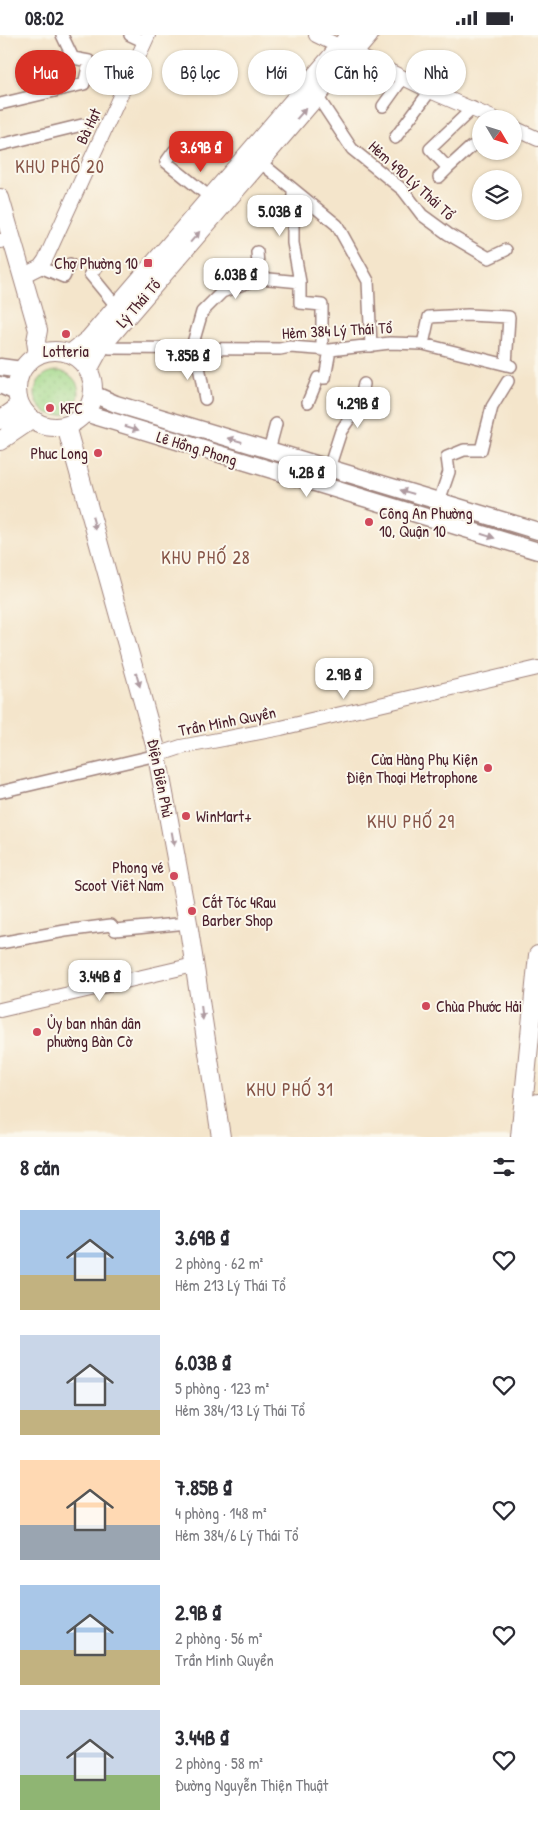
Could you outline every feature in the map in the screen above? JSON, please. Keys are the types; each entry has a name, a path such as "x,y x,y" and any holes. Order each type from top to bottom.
{"main road":[{"name":"Lý Thái Tổ","path":"70,354 89,339 118,307 211,198 348,45 369,35"},
{"name":"Lý Thái Tổ","path":"88,370 95,354 104,343 317,96 348,45"},
{"path":"0,198 38,330 37,348 22,370 17,401 0,441"},
{"path":"0,240 29,332 37,348"},
{"path":"17,401 48,427 66,426 86,413 93,395 92,378 88,370 70,354 37,348"},
{"path":"0,367 22,370"},
{"name":"Lê Hồng Phong","path":"93,395 116,404 538,531"},
{"path":"0,420 17,401"},
{"name":"Lê Hồng Phong","path":"86,413 538,551"},
{"name":"Điện Biên Phủ","path":"66,426 121,618 157,755 188,923 222,1137"},
{"path":"520,1137 538,955"},
{"path":"535,1137 538,1103"}],"street":[{"path":"62,35 73,58 86,60"},
{"path":"130,35 146,38"},
{"path":"316,35 348,45 406,79"},
{"name":"Bà Hạt","path":"141,50 146,38"},
{"path":"0,103 84,84 86,76"},
{"path":"383,106 403,78"},
{"name":"Bà Hạt","path":"40,267 122,95"},
{"path":"395,138 427,95"},
{"path":"440,95 477,110"},
{"name":"Hẻm 490 Lý Thái Tổ","path":"317,96 352,149 403,190 422,215 448,234 489,258 506,250"},
{"path":"448,168 430,149 473,108"},
{"path":"0,145 82,125"},
{"path":"522,131 538,139"},
{"path":"439,177 471,147"},
{"path":"174,151 166,162 211,198"},
{"path":"260,162 337,225 368,281 372,346"},
{"path":"293,190 293,243 300,282 300,303 322,305 326,350 325,378 318,378 308,402"},
{"path":"257,252 258,278"},
{"path":"22,276 40,267 64,277 70,264"},
{"path":"97,267 90,274 118,307"},
{"path":"205,399 194,350 202,312 222,292 258,278 300,282"},
{"name":"Hẻm 384 Lý Thái Tổ","path":"104,343 110,348 194,350 280,349 290,347 326,350 390,343 424,344 509,366 509,317 468,315 429,317 424,344"},
{"path":"439,501 449,473 447,457 464,450 480,451 492,407 508,381"},
{"path":"329,468 341,431 360,403 364,384"},
{"path":"269,449 276,424"},
{"name":"Trần Minh Quyền","path":"157,755 181,747 274,730 538,668"},
{"path":"0,792 157,755"},
{"path":"0,943 111,925 115,930 123,930 188,923"},
{"path":"0,1010 194,965"}],"green space":[{"path":"57,371 69,375 75,381 79,393 75,405 69,411 57,415 45,411 39,405 35,393 39,381 45,375"}],"place":[{"name":"Chợ Phường 10","path":"148,263"},
{"name":"Lotteria","path":"66,334"},
{"name":"KFC","path":"50,408"},
{"name":"Phuc Long","path":"98,453"},
{"name":"Công An Phường 10, Quận 10","path":"369,522"},
{"name":"Cửa Hàng Phụ Kiện Điện Thoại Metrophone","path":"488,768"},
{"name":"WinMart+","path":"186,816"},
{"name":"Phong vé Scoot Viêt Nam","path":"174,876"},
{"name":"Cắt Tóc 4Rau Barber Shop","path":"192,911"},
{"name":"Chùa Phước Hải","path":"426,1006"},
{"name":"Ủy ban nhân dân phường Bàn Cờ","path":"37,1032"}],"district":[{"name":"KHU PHỐ 20","path":"60,167"},
{"name":"KHU PHỐ 28","path":"206,558"},
{"name":"KHU PHỐ 29","path":"411,822"},
{"name":"KHU PHỐ 31","path":"290,1090"}]}
